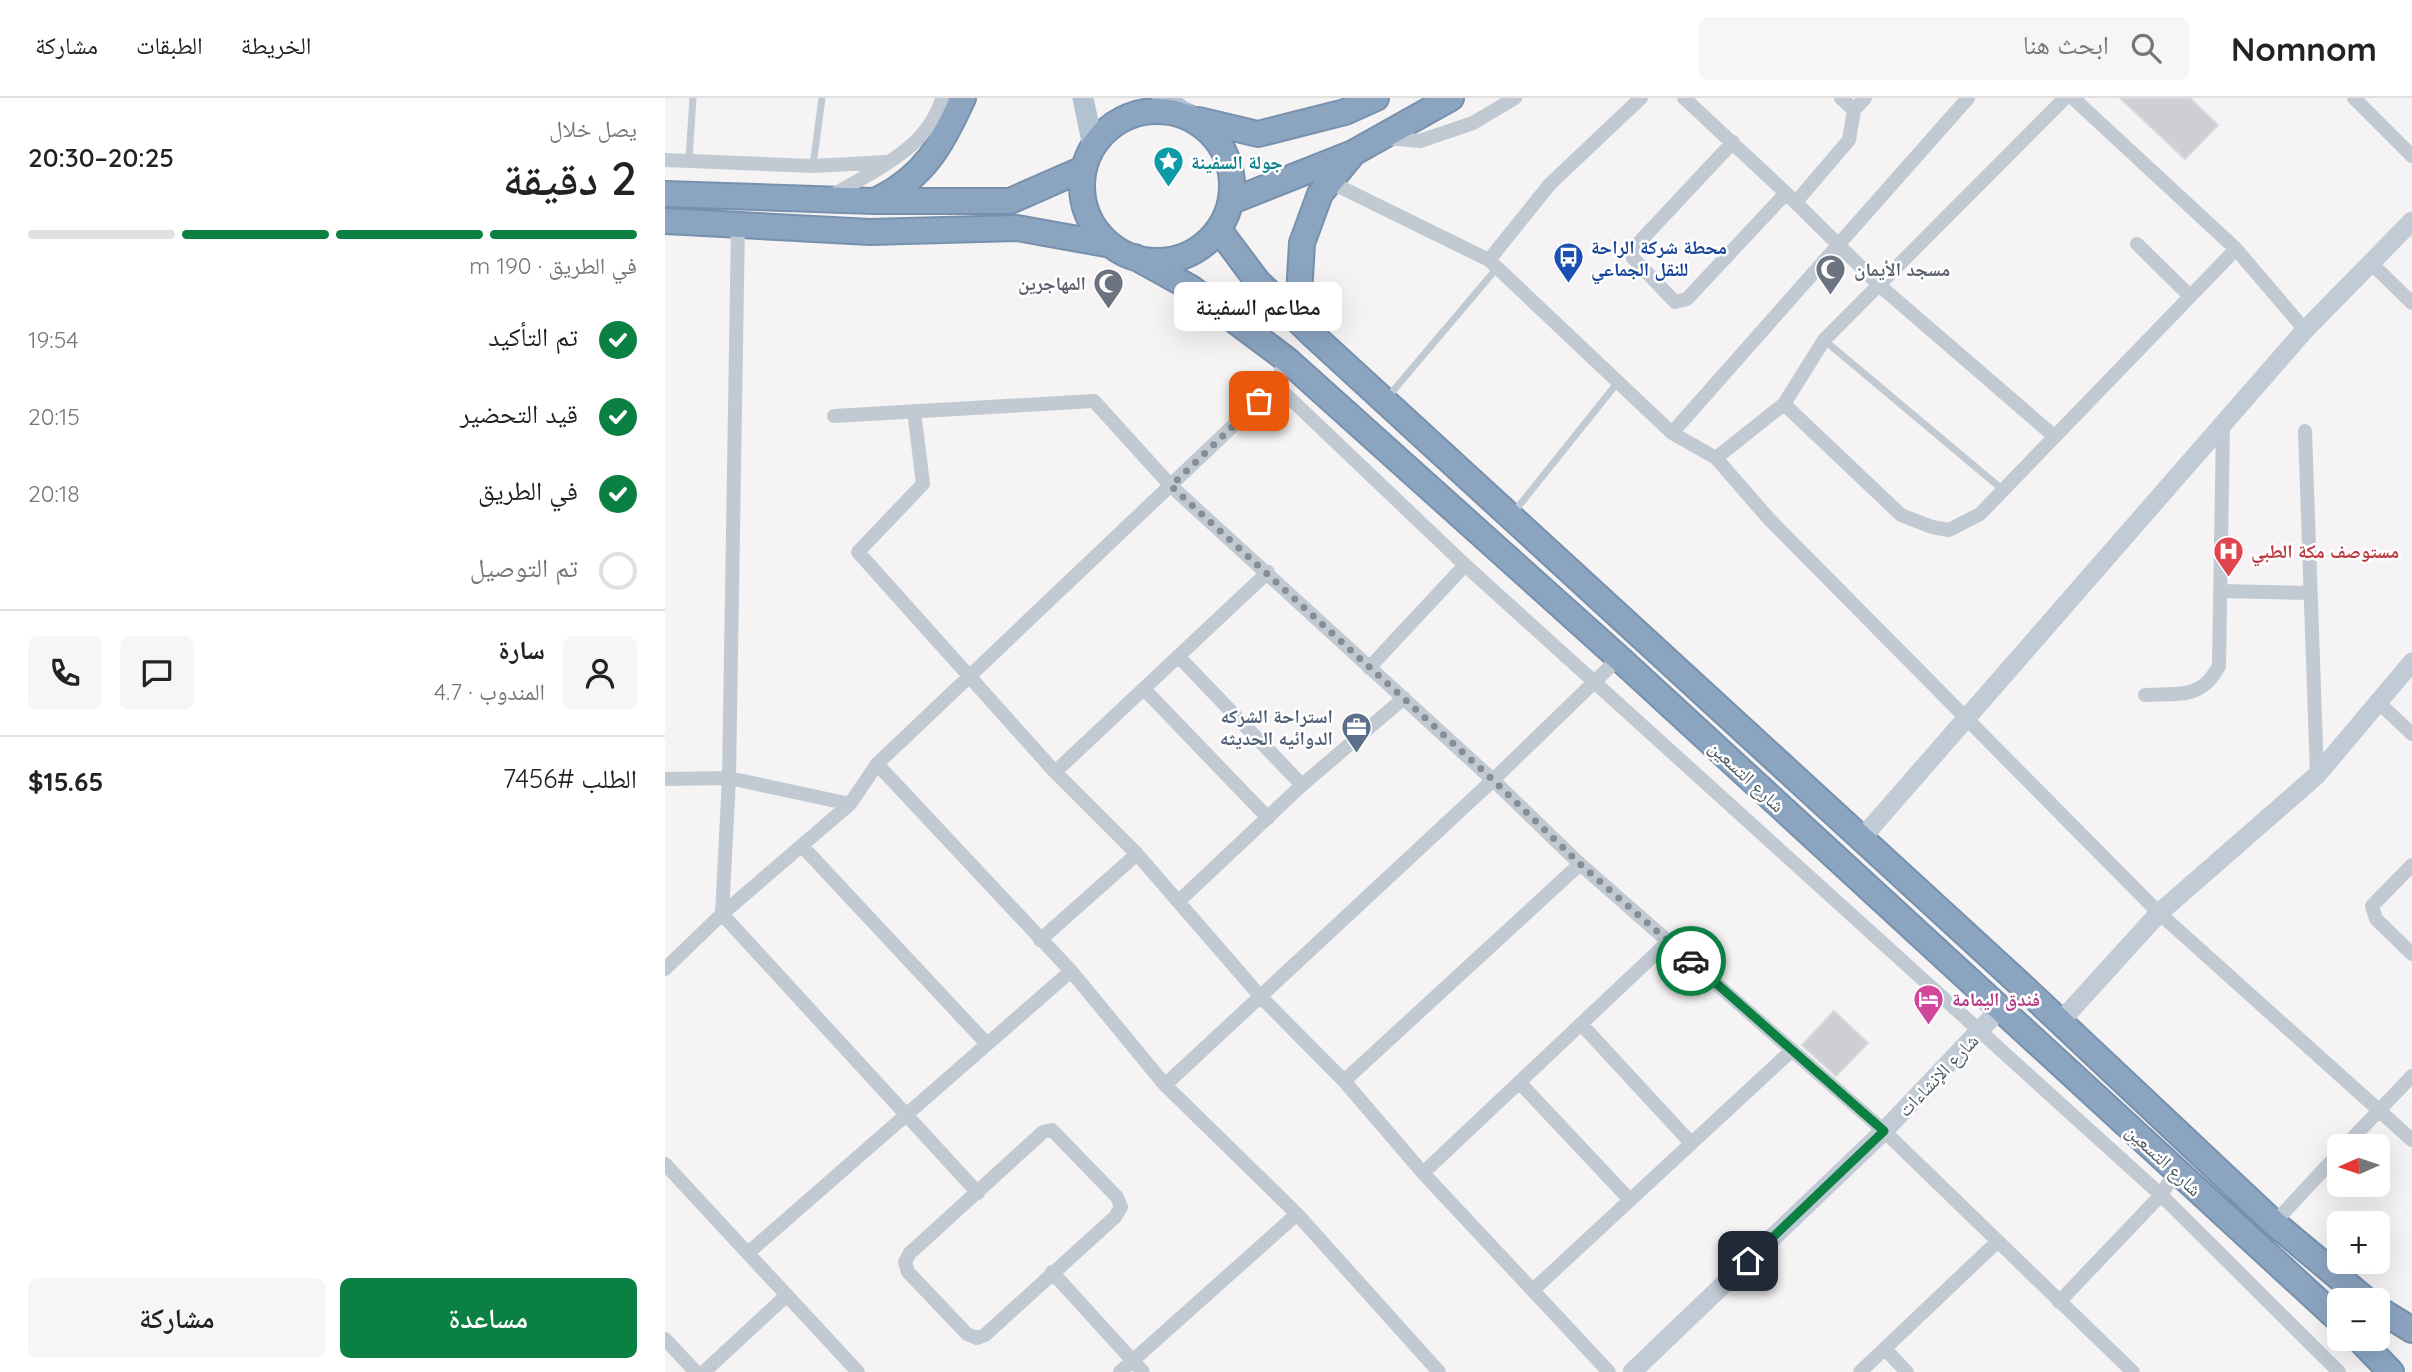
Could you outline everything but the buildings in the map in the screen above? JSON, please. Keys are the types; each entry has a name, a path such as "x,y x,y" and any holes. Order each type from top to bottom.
{"highway":[{"path":"874,201 903,187 927,164 946,134 963,98"},
{"path":"1106,244 1089,220 1082,195 1083,169 1093,146 1112,125 1138,112 1167,110 1258,134 1345,112 1376,98"},
{"path":"1232,201 1353,153 1451,98"},
{"path":"665,221 870,232 1017,228 1106,244 1135,257 1158,262 1181,258 1203,247 1219,230 1232,201 1231,169 1218,140 1194,119"},
{"path":"1315,337 1299,295 1302,243 1320,194 1353,153"},
{"path":"665,194 824,200 1010,201 1083,169"},
{"name":"شارع التسعين","path":"1219,230 1258,282 1315,337 2019,983 2274,1223 2353,1288"},
{"name":"شارع التسعين","path":"1135,257 1191,288 1286,359 1619,658 2327,1309"},
{"path":"2000,1009 2019,983"},
{"path":"2390,1311 2412,1317"},
{"path":"2390,1316 2412,1330"},
{"path":"2371,1351 2391,1372"}],"main road":[{"path":"1083,98 1093,146"},
{"path":"1163,98 1194,119"}],"street":[{"path":"824,200 914,145 938,111 942,98"},
{"path":"1380,138 1420,141 1473,123 1515,98"},
{"path":"1493,264 1550,184 1641,98"},
{"path":"1684,98 1791,197 1879,285 2055,437"},
{"path":"1841,98 1854,110"},
{"path":"1733,142 1631,251 1633,258 1675,302 1688,299 1849,140 1854,110 1865,98"},
{"path":"1672,433 1968,98"},
{"path":"1716,458 1784,404 1824,340 2065,98"},
{"path":"2073,98 2236,249 2305,330"},
{"path":"2354,98 2412,156"},
{"path":"665,160 813,166 886,162"},
{"path":"1330,182 1493,264 1672,433 1716,458 1769,519 1965,720 2159,913 2412,1140"},
{"path":"1861,839 2305,330 2412,221"},
{"path":"738,224 729,778 722,914 978,1193"},
{"path":"2137,244 2190,296"},
{"path":"1784,404 1901,515 1931,527 1949,530 1966,524 2004,490 2236,249"},
{"path":"2369,262 2412,303"},
{"path":"665,969 722,914 851,804 877,764 1276,385 1286,359"},
{"path":"1276,385 1594,684 2161,1195 2339,1372"},
{"path":"834,415 1094,401 1171,486 1268,572 1580,864 1884,1131 2059,1302 2122,1369"},
{"path":"914,411 922,484 858,552 1055,772 1137,854 1260,996 1344,1080 1423,1173 1609,1372"},
{"path":"2145,695 2197,692 2210,682 2219,666 2223,425"},
{"path":"2305,430 2317,775"},
{"path":"1369,668 1465,565"},
{"path":"1055,772 1268,572"},
{"path":"2220,592 2311,593"},
{"path":"1178,656 1302,785"},
{"path":"1165,1085 1493,780 1619,658"},
{"path":"2060,1022 2159,913 2317,775 2412,662"},
{"path":"1144,689 1268,818"},
{"path":"1179,901 1302,785 1404,698"},
{"path":"2379,703 2412,734"},
{"path":"877,764 1071,971 1165,1085 1297,1214 1439,1372"},
{"path":"665,779 729,778 851,804"},
{"path":"802,846 987,1045"},
{"path":"1040,940 1137,854"},
{"path":"1344,1080 1580,864"},
{"path":"2412,865 2372,906 2376,919 2412,954"},
{"path":"1423,1173 1669,941"},
{"path":"748,1253 1071,971"},
{"name":"شارع الإنشاءات","path":"1632,1372 1884,1131 1982,1031 2000,1009"},
{"path":"1581,1024 1691,1143"},
{"path":"1533,1290 1791,1051"},
{"path":"2356,1134 2412,1076"},
{"path":"1519,1082 1630,1200"},
{"path":"1052,1130 1117,1197 1121,1207 1115,1217 1052,1272 985,1335 977,1338 967,1334 908,1272 905,1262 910,1253 1043,1132 1052,1130"},
{"path":"665,1164 858,1372"},
{"path":"2274,1223 2327,1166"},
{"path":"2059,1302 2161,1195 2176,1171"},
{"path":"1120,1372 1297,1214"},
{"path":"1860,1372 1997,1242"},
{"path":"1052,1272 1143,1372"},
{"path":"704,1372 787,1295"},
{"path":"665,1339 696,1372"},
{"path":"1885,1349 1907,1372"}],"lane":[{"path":"689,159 694,98"},
{"path":"813,166 822,98"},
{"path":"1385,401 1493,264"},
{"path":"1824,340 2004,490"},
{"path":"1511,517 1618,382"}],"way so far":[{"path":"1259,401 1171,486 1268,572 1580,864 1691,961"}],"place":[{"name":"جولة السفينة","path":"1168,189"},
{"name":"محطة شركة الراحة للنقل الجماعي","path":"1568,285"},
{"name":"مسجد الأيمان","path":"1831,296"},
{"name":"المهاجرين","path":"1109,310"},
{"name":"مطاعم السفينة","path":"1259,401"},
{"name":"مستوصف مكة الطبي","path":"2228,578"},
{"name":"استراحة الشركه الدوائيه الحديثه","path":"1356,754"},
{"name":"فندق اليمامة","path":"1929,1026"}],"route":[{"path":"1691,961 1884,1131 1748,1261"}]}
